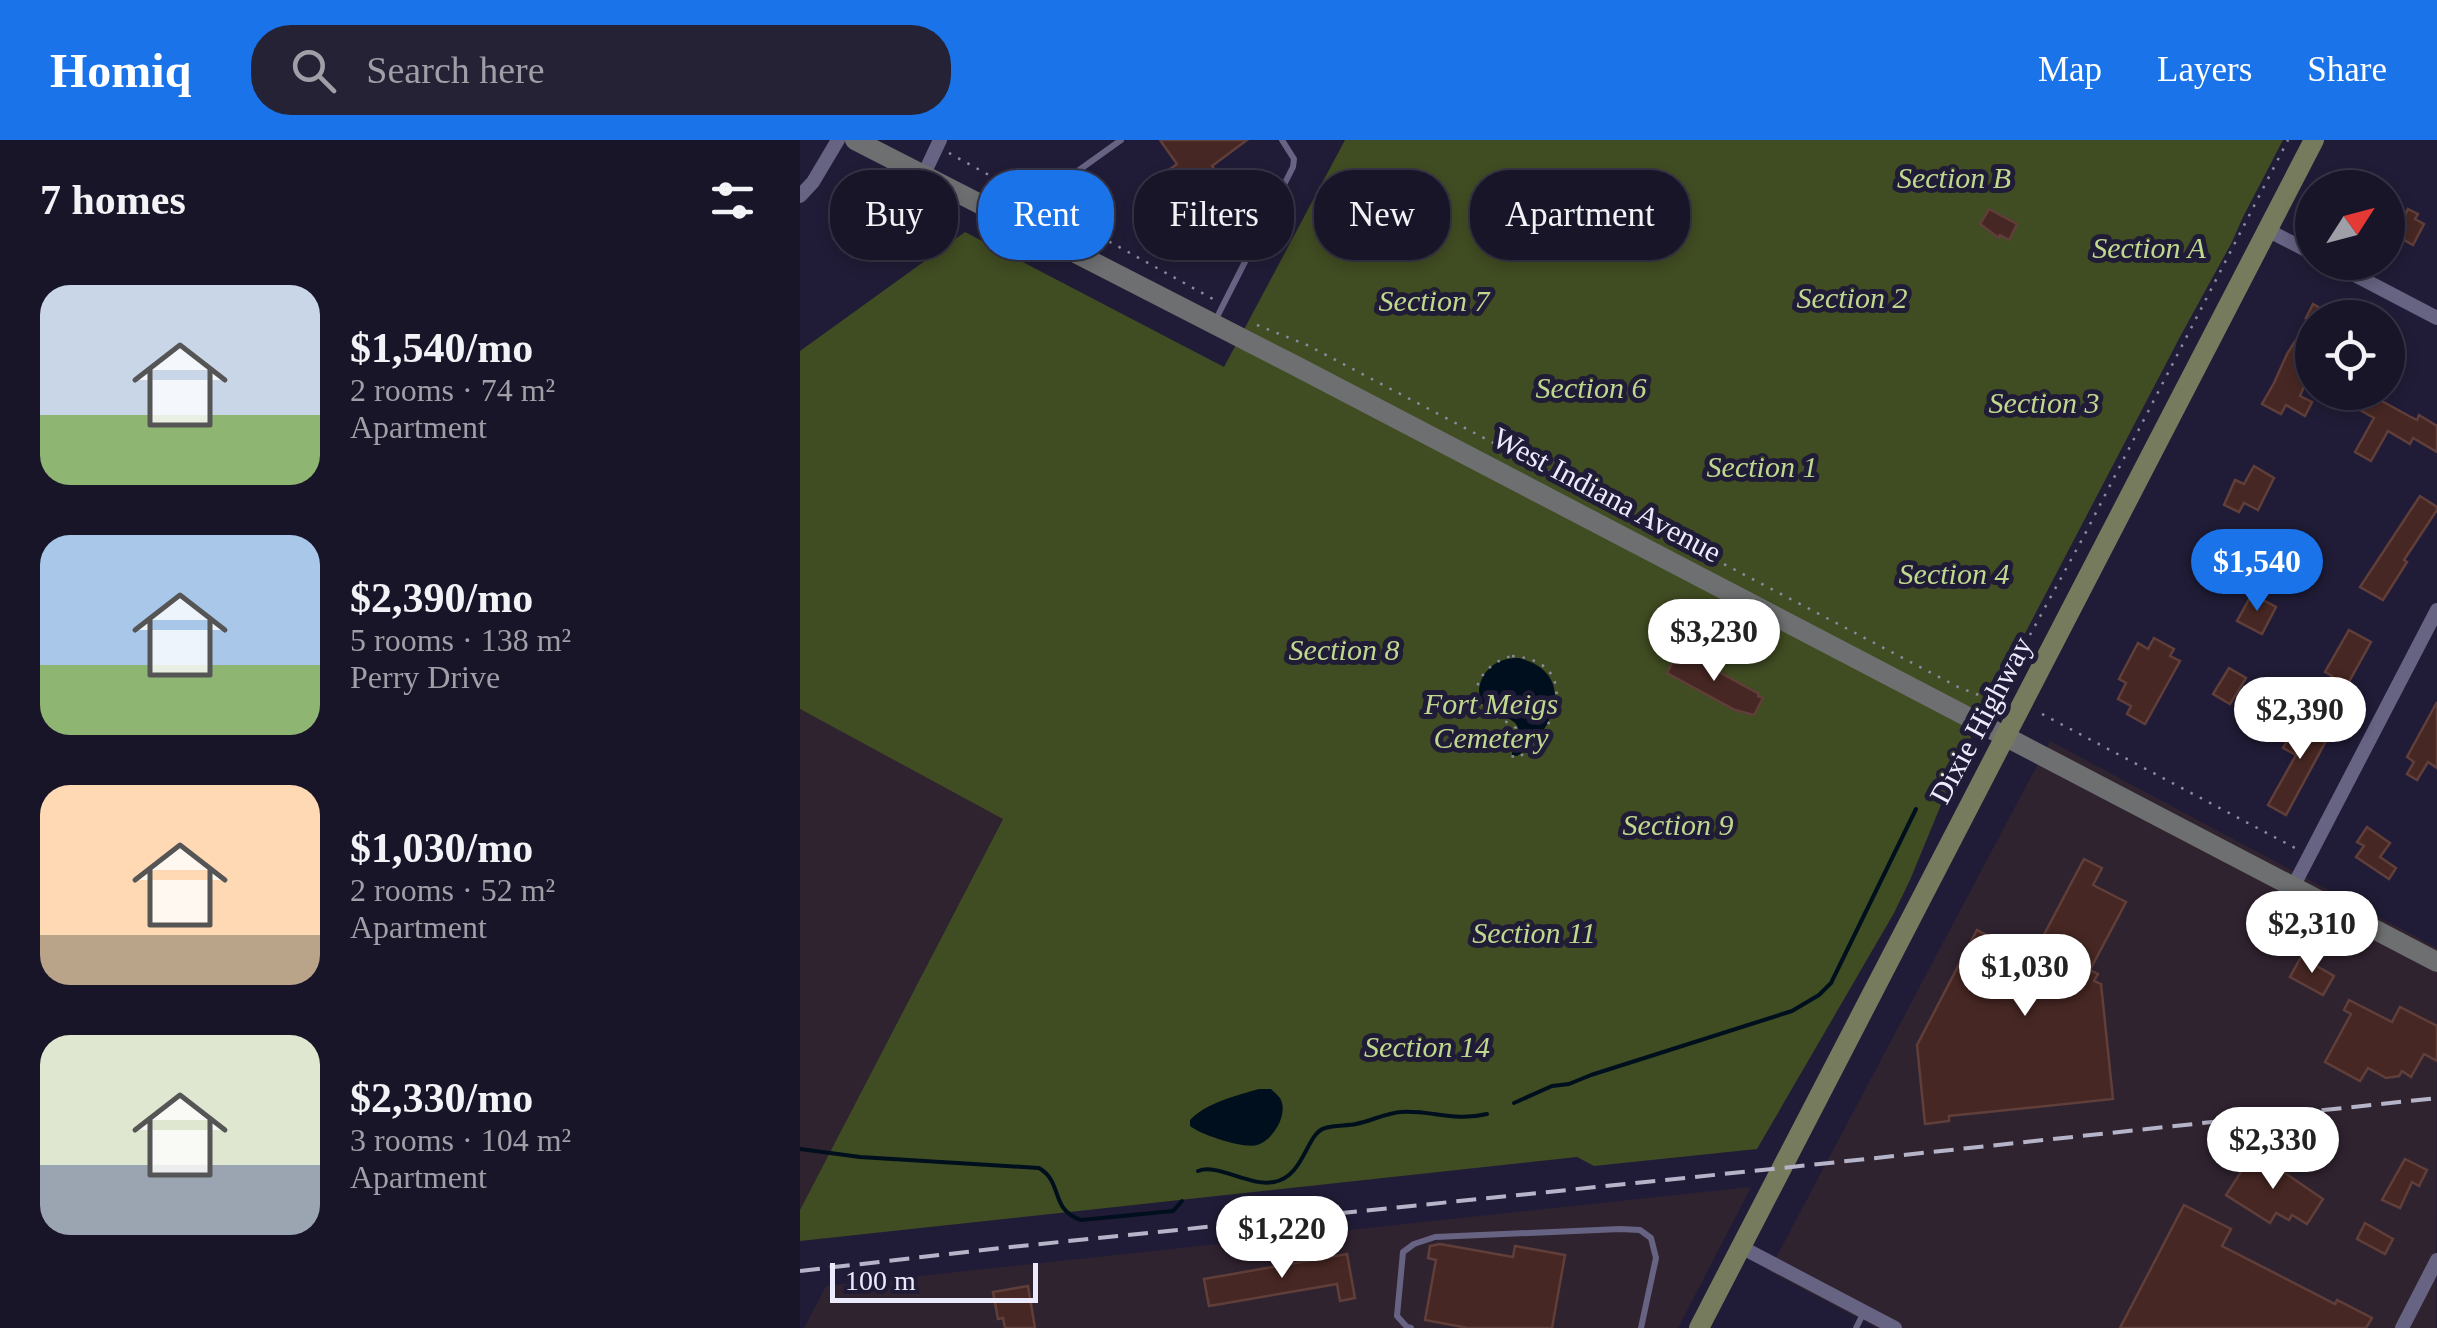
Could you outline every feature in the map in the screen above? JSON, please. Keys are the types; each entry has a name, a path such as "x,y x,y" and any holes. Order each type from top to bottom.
{"main road":[{"name":"West Indiana Avenue","path":"855,140 912,170"},
{"name":"Dixie Highway","path":"1699,1328 2314,140"},
{"name":"West Indiana Avenue","path":"1099,260 1218,314 2006,737 2437,962"}],"street":[{"path":"800,196 814,182 838,140"},
{"path":"927,170 942,145"},
{"path":"2269,231 2295,245"},
{"path":"2364,280 2437,318"},
{"path":"2293,887 2437,610"},
{"path":"1741,1247 1896,1328"},
{"path":"2402,1328 2437,1260"},
{"path":"2422,1288 2437,1295"}],"lane":[{"path":"1079,170 1121,140"},
{"path":"1218,314 1294,166 1282,140"},
{"path":"1412,1328 1397,1316 1402,1252 1414,1244 1436,1237 1620,1229 1640,1230 1651,1238 1656,1258 1640,1328"},
{"path":"1856,1328 1864,1312"}],"path":[{"path":"1246,321 1307,346 1942,678 1994,701 2288,140"},
{"path":"942,145 984,170"},
{"path":"1114,249 1218,314"},
{"path":"1512,656 1538,663 1554,679 1558,697 1554,712 1542,734 1521,756 1514,758 1510,752 1515,726 1483,708 1478,685 1492,664 1512,656"},
{"path":"2042,714 2305,854"}],"shaded area":[{"path":"800,709 1003,818 800,1210"},
{"path":"2050,741 2437,948 2436,1328 1877,1328 1769,1271"},
{"path":"1751,1187 1678,1328 804,1328 826,1286"}],"green space":[{"name":"Fort Meigs Cemetery","path":"1345,140 2283,140 1962,754 1894,913 1757,1149 1594,1166 1577,1157 800,1241 800,1210 1003,819 800,709 800,351 926,260 958,260 958,237 965,232 978,239 978,260 1019,260 1224,367 1281,260 1294,260 1294,236 1314,198 1314,260 1450,260 1450,170 1329,170"}],"water":[{"path":"1519,658 1549,676 1554,704 1542,733 1517,756 1512,755 1518,731 1515,723 1485,707 1479,691 1483,676 1492,666"},
{"path":"1259,1089 1271,1089 1283,1106 1277,1127 1263,1143 1233,1143 1190,1126 1190,1120 1205,1109"}],"building":[{"path":"1160,140 1247,140 1212,166 1215,170 1169,170 1177,164"},
{"path":"1989,209 2017,224 2009,240 2000,235 1999,238 1980,224"},
{"path":"2408,209 2418,214 2415,219 2424,224 2413,245 2405,241"},
{"path":"2295,341 2295,410 2308,410 2305,416 2286,405 2281,414 2262,404"},
{"path":"2360,410 2399,410 2417,420 2419,415 2437,426 2437,452 2413,438 2410,444 2388,431 2371,461 2355,452 2374,418"},
{"path":"2254,466 2274,478 2258,510 2244,503 2239,512 2224,505 2235,480 2244,484"},
{"path":"2420,496 2437,510 2383,600 2360,587"},
{"path":"2228,540 2245,550 2249,542 2265,551 2253,573 2220,554"},
{"path":"2252,594 2276,607 2262,634 2237,621"},
{"path":"2349,630 2371,642 2346,687 2325,672"},
{"path":"2154,638 2174,649 2170,656 2180,661 2145,724 2127,714 2131,706 2118,699 2126,683 2119,679 2138,643 2148,649"},
{"path":"1679,650 1759,694 1763,698 1754,715 1735,710 1667,673"},
{"path":"2229,668 2246,678 2230,704 2213,694"},
{"path":"2437,702 2437,768 2428,762 2417,780 2407,774 2414,762 2407,757"},
{"path":"2311,715 2333,728 2286,815 2268,805 2296,755 2283,748 2291,734 2298,738"},
{"path":"2367,827 2390,843 2380,857 2396,868 2389,879 2356,857 2364,846 2357,842"},
{"path":"2084,859 2102,868 2093,885 2126,902 2090,970 2098,974 2094,981 2101,984 2113,1099 1949,1116 1949,1121 1925,1124 1917,1045 1977,930 2010,948 1997,971 2019,982"},
{"path":"2301,957 2334,976 2323,995 2290,977"},
{"path":"2349,1000 2392,1022 2400,1007 2437,1026 2437,1061 2424,1054 2411,1077 2402,1071 2399,1076 2386,1078 2368,1068 2360,1081 2325,1062 2351,1014 2344,1010"},
{"path":"2254,1152 2323,1199 2307,1224 2292,1215 2289,1220 2276,1213 2270,1223 2226,1195"},
{"path":"2405,1159 2427,1170 2419,1186 2412,1182 2400,1208 2382,1200"},
{"path":"2184,1205 2231,1229 2222,1246 2335,1304 2337,1300 2372,1318 2366,1328 2120,1328"},
{"path":"2365,1223 2393,1239 2385,1254 2357,1239"},
{"path":"1440,1244 1513,1257 1515,1246 1565,1255 1552,1328 1468,1328 1425,1320 1436,1260 1428,1258 1430,1246"},
{"path":"1347,1254 1355,1298 1340,1301 1337,1284 1209,1306 1204,1279"},
{"path":"1028,1286 1035,1328 1005,1328 1003,1318 998,1319 993,1292"}],"waterway":[{"path":"1514,1103 1552,1086 1569,1084 1792,1011 1819,995 1831,983 1916,809"},
{"path":"1198,1171 1215,1170 1254,1181 1274,1182 1292,1172 1313,1138 1325,1128 1401,1112 1464,1117 1487,1114"},
{"path":"800,1149 860,1157 1039,1168 1052,1181 1064,1209 1081,1220 1173,1211 1182,1201"}],"railway":[{"path":"800,1271 2437,1098"}],"park label":[{"name":"Section B","path":"1954,178"},
{"name":"Section A","path":"2149,248"},
{"name":"Section 2","path":"1852,298"},
{"name":"Section 7","path":"1434,301"},
{"name":"Section 6","path":"1591,388"},
{"name":"Section 3","path":"2044,403"},
{"name":"Section 1","path":"1762,467"},
{"name":"Section 4","path":"1954,574"},
{"name":"Section 8","path":"1344,650"},
{"name":"Section 9","path":"1678,825"},
{"name":"Section 11","path":"1534,933"},
{"name":"Section 14","path":"1427,1047"}]}
